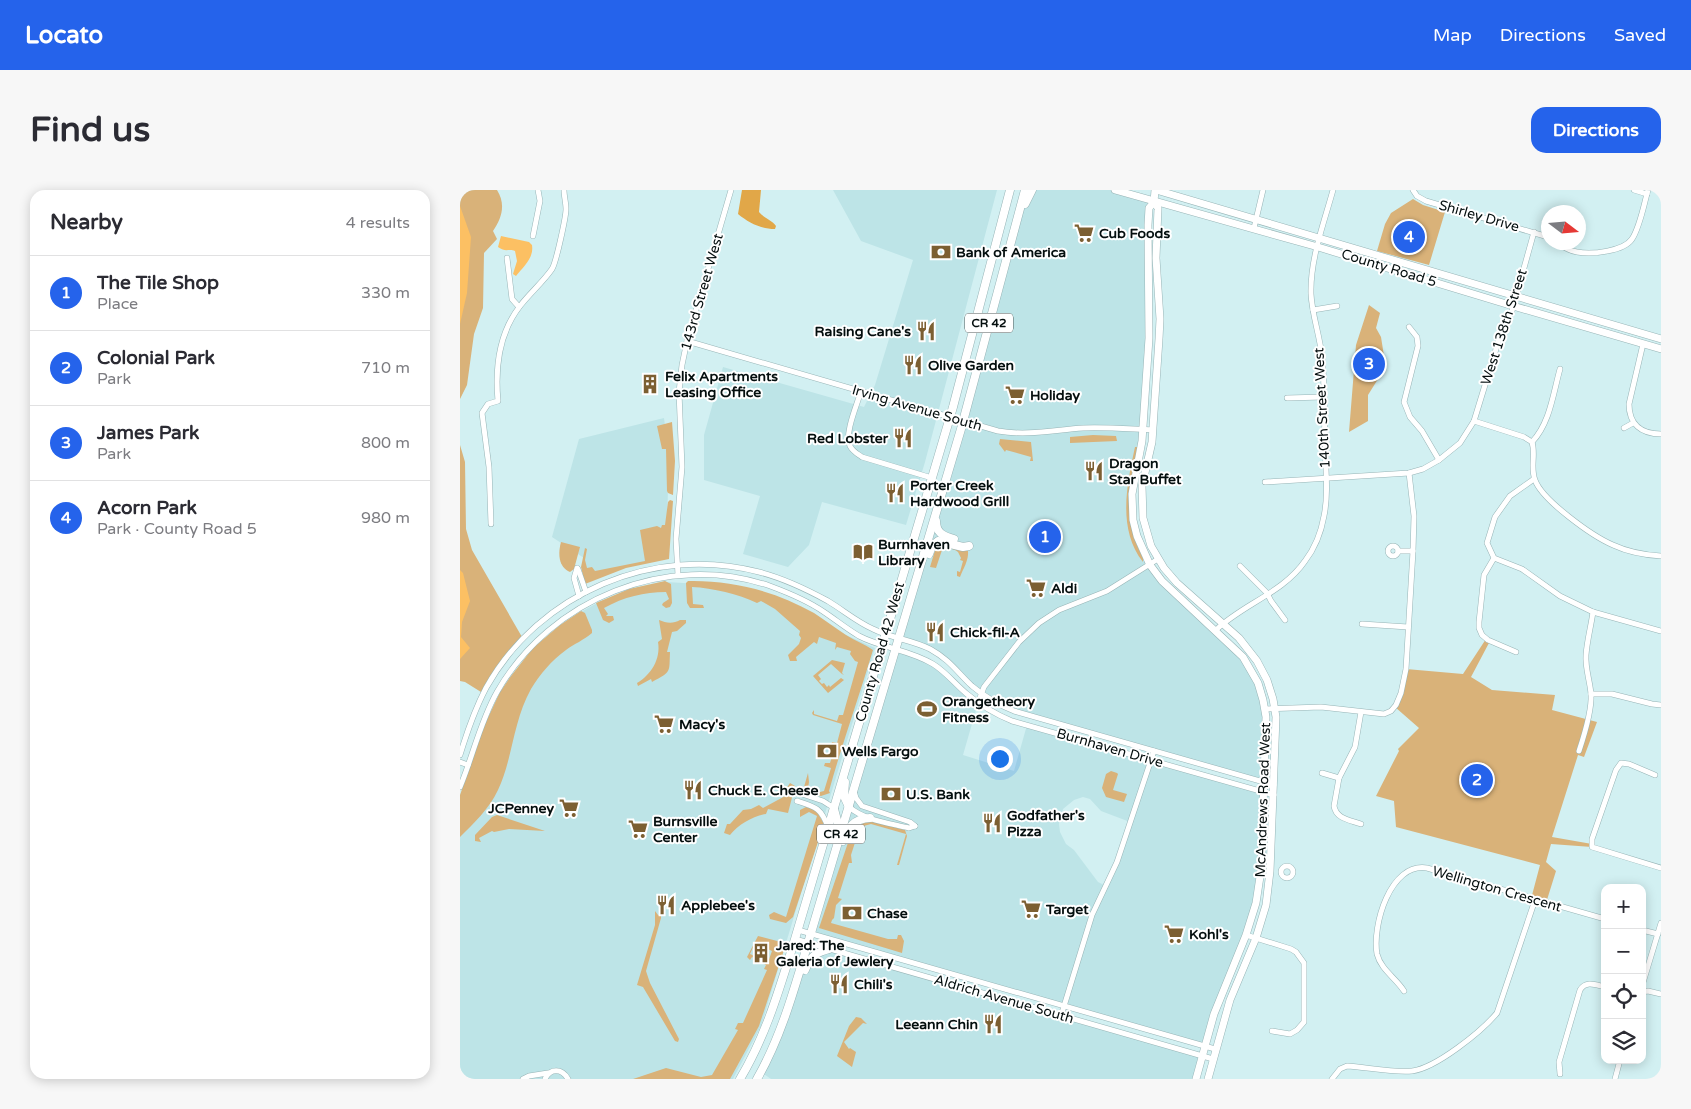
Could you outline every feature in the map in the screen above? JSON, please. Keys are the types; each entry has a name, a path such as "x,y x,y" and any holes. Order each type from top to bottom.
{"highway":[{"name":"County Road 42 West","path":"740,1079 767,1025 798,930 950,418 1010,190"},
{"name":"County Road 42 West","path":"757,1079 786,1016 831,868 963,421 1025,190"},
{"path":"1015,227 1032,190"},
{"path":"905,616 919,589 933,544 942,541 963,547 969,546 965,542 946,537 940,533 937,528 936,514"},
{"path":"849,807 844,796 844,790 851,751"},
{"path":"831,868 838,824 834,808"},
{"path":"831,868 849,827 859,819 870,818"},
{"path":"786,1016 808,961 816,953 829,949"}],"main road":[{"name":"County Road 5","path":"1115,190 1254,228 1661,349"},
{"name":"County Road 5","path":"1156,190 1661,339"},
{"name":"McAndrews Road West","path":"1156,190 1154,202 1149,208 1147,242 1150,318 1143,430 1133,485 1132,506 1138,536 1150,565 1168,588 1216,630 1237,650 1249,665 1258,683 1265,709 1267,727 1259,886 1256,903 1246,935 1219,998 1196,1079"},
{"name":"McAndrews Road West","path":"1154,202 1158,208 1156,258 1160,319 1152,430 1142,486 1142,506 1147,534 1158,558 1177,583 1245,645 1257,661 1267,680 1275,709 1274,795 1270,871 1266,905 1256,938 1235,987 1215,1049 1208,1079"}],"street":[{"path":"534,236 540,201 538,190"},
{"path":"491,524 488,466 482,414 488,404 498,401 497,370 502,345 510,322 519,307 554,267 566,211 564,190"},
{"name":"143rd Street West","path":"678,576 676,539 682,467 679,392 682,364 731,190"},
{"path":"1254,228 1263,190"},
{"name":"140th Street West","path":"1216,630 1239,610 1282,585 1294,574 1315,546 1325,514 1326,477 1322,356 1313,310 1311,284 1332,190"},
{"name":"Shirley Drive","path":"1413,190 1417,196 1426,201 1541,234"},
{"path":"1570,250 1591,253 1621,248 1629,243 1634,236 1647,192 1634,190"},
{"name":"West 138th Street","path":"1326,477 1409,473 1423,469 1439,460 1460,443 1474,421 1500,336 1513,306 1534,232"},
{"path":"507,258 512,300 519,307"},
{"path":"1313,310 1337,306"},
{"path":"1409,327 1417,337 1418,346 1404,402 1410,417 1422,431 1439,460"},
{"name":"Irving Avenue South","path":"687,341 998,431 1016,434 1104,427 1152,430"},
{"path":"1643,344 1628,404 1629,414 1633,423 1641,430 1650,434 1661,434"},
{"path":"1532,442 1540,434 1544,425 1560,370"},
{"path":"861,391 848,435 849,444 854,451 862,457 932,478"},
{"path":"1287,398 1323,397"},
{"path":"1397,404 1404,402"},
{"path":"1474,421 1519,435 1532,442 1534,449 1532,465 1534,479 1539,490 1547,499 1600,539 1630,552 1661,556"},
{"path":"1624,428 1633,423"},
{"path":"1265,709 1321,708 1384,714 1391,711 1396,705 1404,678 1414,551 1414,516 1409,473"},
{"name":"140th Street West","path":"1265,482 1326,477"},
{"path":"1534,479 1510,496 1495,517 1487,543 1494,558 1522,569 1560,596 1593,612 1661,631"},
{"path":"1398,551 1414,551"},
{"path":"978,703 981,693 1019,642 1039,623 1059,610 1107,591 1150,565 1158,558"},
{"path":"1494,558 1484,575 1479,628 1482,636 1488,640 1516,652"},
{"name":"Burnhaven Drive","path":"460,754 477,707 487,687 525,637 558,609 586,592 612,580 632,574 677,565 727,566 772,576 811,592 864,625 929,649 949,662 981,693 1014,712 1274,785"},
{"path":"1240,566 1267,593 1270,601 1285,620"},
{"path":"579,596 574,578 577,568 586,592"},
{"name":"Burnhaven Drive","path":"460,787 483,720 497,692 513,668 540,638 572,612 602,596 634,584 678,576 726,576 769,586 807,602 858,636 882,646 916,656 933,664 978,703 1012,720 1274,795"},
{"path":"1579,751 1586,730 1591,694 1586,655 1593,612"},
{"path":"1362,624 1408,627"},
{"path":"1591,694 1612,694 1661,705"},
{"path":"1361,712 1355,747 1339,778 1335,810 1340,817 1361,824"},
{"path":"1061,1016 1092,915 1117,862 1154,752"},
{"path":"460,762 468,765"},
{"path":"1655,775 1629,764 1621,763 1616,770 1592,839 1592,847 1661,868"},
{"path":"1322,773 1339,778"},
{"path":"849,807 870,818 909,828 915,826 910,822 862,806 856,798 854,790"},
{"path":"799,793 823,801 834,808"},
{"path":"797,801 818,809 823,814 828,827"},
{"name":"Wellington Crescent","path":"1404,991 1399,983 1384,969 1380,961 1377,953 1377,937 1379,920 1387,896 1410,870 1427,868 1601,918"},
{"path":"1270,871 1281,872"},
{"path":"1332,1079 1340,1069 1347,1066 1411,1071 1425,1068 1437,1062 1488,1024 1497,1013 1536,900"},
{"path":"1646,974 1661,923"},
{"name":"Aldrich Avenue South","path":"798,930 1215,1049"},
{"path":"1646,931 1658,934"},
{"path":"1246,935 1291,949 1296,952 1304,964 1304,1022 1297,1030 1290,1034 1272,1031"},
{"name":"Aldrich Avenue South","path":"795,939 1213,1059"},
{"path":"1560,1074 1559,1062 1580,990 1582,986 1590,983 1601,986"},
{"path":"1646,991 1661,994"},
{"path":"1614,1079 1619,1064"},
{"path":"523,1079 553,1071 561,1071 568,1079"},
{"path":"545,1079 549,1073"}],"shaded area":[{"path":"460,190 497,190 500,195 502,211 493,231 497,239 484,253 483,308 474,334 467,385 460,399"},
{"path":"742,190 761,190 759,212 776,226 775,229 755,225 738,214"},
{"path":"833,190 997,190 925,462 906,525 822,502 809,545 788,567 743,554 760,496 704,480 704,435 723,367 864,407 875,385 913,260 861,241"},
{"path":"1025,190 1115,190 1154,202 1149,208 1149,338 1132,506 1150,565 1237,650 1263,700 1264,782 1014,711 988,698 937,654 899,638"},
{"path":"1413,199 1423,205 1445,212 1429,265 1377,251 1385,224 1391,213"},
{"path":"460,206 471,237 467,293 460,324"},
{"path":"501,236 529,242 532,245 530,258 516,276 513,274 517,261 515,251 503,250 498,247"},
{"path":"1369,305 1380,313 1376,328 1381,337 1384,356 1383,371 1368,395 1368,421 1349,432 1356,345"},
{"path":"664,418 669,455 666,557 587,574 584,558 552,537 579,439"},
{"path":"672,422 675,461 673,495 667,491 666,449 662,449 657,426"},
{"path":"1116,436 1117,441 1070,443 1070,437"},
{"path":"1000,439 1031,442 1033,461 1030,461 1031,457 1006,450 1005,452 999,444"},
{"path":"460,445 465,462 466,529 472,550 522,637 496,667 481,692 460,681"},
{"path":"1135,447 1138,447 1129,503 1132,529 1143,562 1135,549 1127,521 1127,491"},
{"path":"670,500 673,501 669,559 626,568 585,584 581,567 585,548 587,549 585,560 587,568 592,567 595,571 645,561 640,530 657,526 661,528 662,525 665,525 668,502"},
{"path":"561,542 580,547 574,569 570,572 561,563 559,551"},
{"path":"937,544 968,551 967,561 960,577 957,576 957,571 960,572 963,561 960,560 958,552 953,549 942,550 936,568 930,567"},
{"path":"460,570 463,573 470,601 462,622 461,637 470,648 460,659"},
{"path":"665,581 671,584 672,603 670,607 666,608 662,605 669,599 666,592 642,594 604,608 608,614 606,616 613,616 614,620 609,623 603,620 596,603 629,589"},
{"path":"688,581 721,582 769,593 814,613 846,635 873,650 834,773 830,793 821,796 808,793 804,787 808,773 808,788 820,792 824,791 831,768 824,766 825,763 830,763 834,750 830,749 832,742 837,743 842,724 813,715 812,713 814,710 814,714 837,721 839,715 843,715 858,662 850,654 851,651 837,647 835,650 836,643 819,637 817,644 814,642 796,657 797,661 790,661 788,655 799,644 801,638 799,635 800,631 775,609 761,601 757,603 725,592 692,587 693,604 703,605 704,608 690,608 687,603 686,583"},
{"path":"666,582 737,586 875,648 761,1026 733,1079 460,1079 460,797 579,613 599,602"},
{"path":"581,611 585,613 592,633 556,658 531,689 520,714 507,765 498,790 486,810 460,837 460,795 485,724 500,692 533,648 560,625"},
{"path":"659,620 670,623 686,620 686,623 677,631 672,632 667,652 670,652 668,671 652,682 651,679 638,686 637,683 651,671 658,654 658,642 662,639"},
{"path":"1486,639 1490,641 1471,677 1492,690 1555,695 1552,710 1597,722 1584,757 1578,755 1552,837 1592,844 1592,847 1551,844 1546,862 1556,871 1546,903 1531,899 1540,865 1396,827 1394,801 1376,796 1399,751 1398,749 1419,728 1395,707 1406,669 1463,674"},
{"path":"895,649 933,664 978,703 963,755 1014,771 1027,725 1264,793 1256,903 1204,1046 811,934","holes":["1083,797 1090,799 1101,811 1130,822 1106,886 1098,882 1074,850 1066,844 1060,832 1059,824 1063,809 1074,800"]},
{"path":"832,660 845,663 842,673 844,675 831,664 818,675 821,679 819,681 830,687 841,678 844,680 828,693 813,676"},
{"path":"1111,771 1118,774 1113,790 1127,794 1124,802 1106,797 1102,788 1106,774"},
{"path":"790,783 795,786 788,813 768,809 766,814 746,822 730,835 724,833 727,824 730,824 743,810 759,805 763,808 787,795 784,792"},
{"path":"806,807 816,810 824,824 793,917 786,923 770,919 769,915 774,912 786,917 817,816 809,812 800,817 800,810"},
{"path":"497,815 545,831 509,829 492,831 479,838 481,842 475,841 475,835 492,817"},
{"path":"866,820 905,830 907,836 899,865 897,865 906,834 871,824 860,827 851,855 852,863 849,863 838,898 842,899 836,905 834,918 831,923 888,939 897,939 898,935 901,935 904,941 902,953 819,928 853,828"},
{"path":"655,911 661,918 646,971 650,983 679,1039 678,1042 675,1041 643,987 637,985 655,925"},
{"path":"758,936 781,942 785,947 759,1026 730,1079 633,1079 666,1068 701,1077 712,1075 738,1030 735,1029 738,1023 743,1023 767,970 764,969 766,965 760,962 761,959 768,962 772,951 755,943 750,954 757,957 756,959 752,957 750,960 747,957"},
{"path":"829,949 1201,1055 1196,1079 771,1079 761,1072 808,961"},
{"path":"856,1017 861,1018 867,1024 863,1023 844,1042 849,1049 856,1052 852,1067 837,1056 849,1026"}],"place":[{"name":"Cub Foods","path":"1084,233"},
{"name":"Acorn Park","path":"1409,237"},
{"name":"Bank of America","path":"941,252"},
{"name":"Raising Cane's","path":"926,331"},
{"name":"James Park","path":"1369,364"},
{"name":"Olive Garden","path":"913,365"},
{"name":"Felix Apartments Leasing Office","path":"650,384"},
{"name":"Holiday","path":"1015,395"},
{"name":"Red Lobster","path":"903,438"},
{"name":"Dragon Star Buffet","path":"1094,471"},
{"name":"Porter Creek Hardwood Grill","path":"895,493"},
{"name":"The Tile Shop","path":"1045,537"},
{"name":"Burnhaven Library","path":"863,552"},
{"name":"Aldi","path":"1036,588"},
{"name":"Chick-fil-A","path":"935,632"},
{"name":"Orangetheory Fitness","path":"927,709"},
{"name":"Macy's","path":"664,724"},
{"name":"Wells Fargo","path":"827,751"},
{"name":"Colonial Park","path":"1477,780"},
{"name":"Chuck E. Cheese","path":"693,790"},
{"name":"U.S. Bank","path":"891,794"},
{"name":"JCPenney","path":"569,808"},
{"name":"Godfather's Pizza","path":"992,823"},
{"name":"Burnsville Center","path":"638,829"},
{"name":"Applebee's","path":"666,905"},
{"name":"Target","path":"1031,909"},
{"name":"Chase","path":"852,913"},
{"name":"Kohl's","path":"1174,934"},
{"name":"Jared: The Galeria of Jewlery","path":"761,953"},
{"name":"Chili's","path":"839,984"},
{"name":"Leeann Chin","path":"993,1024"}]}
